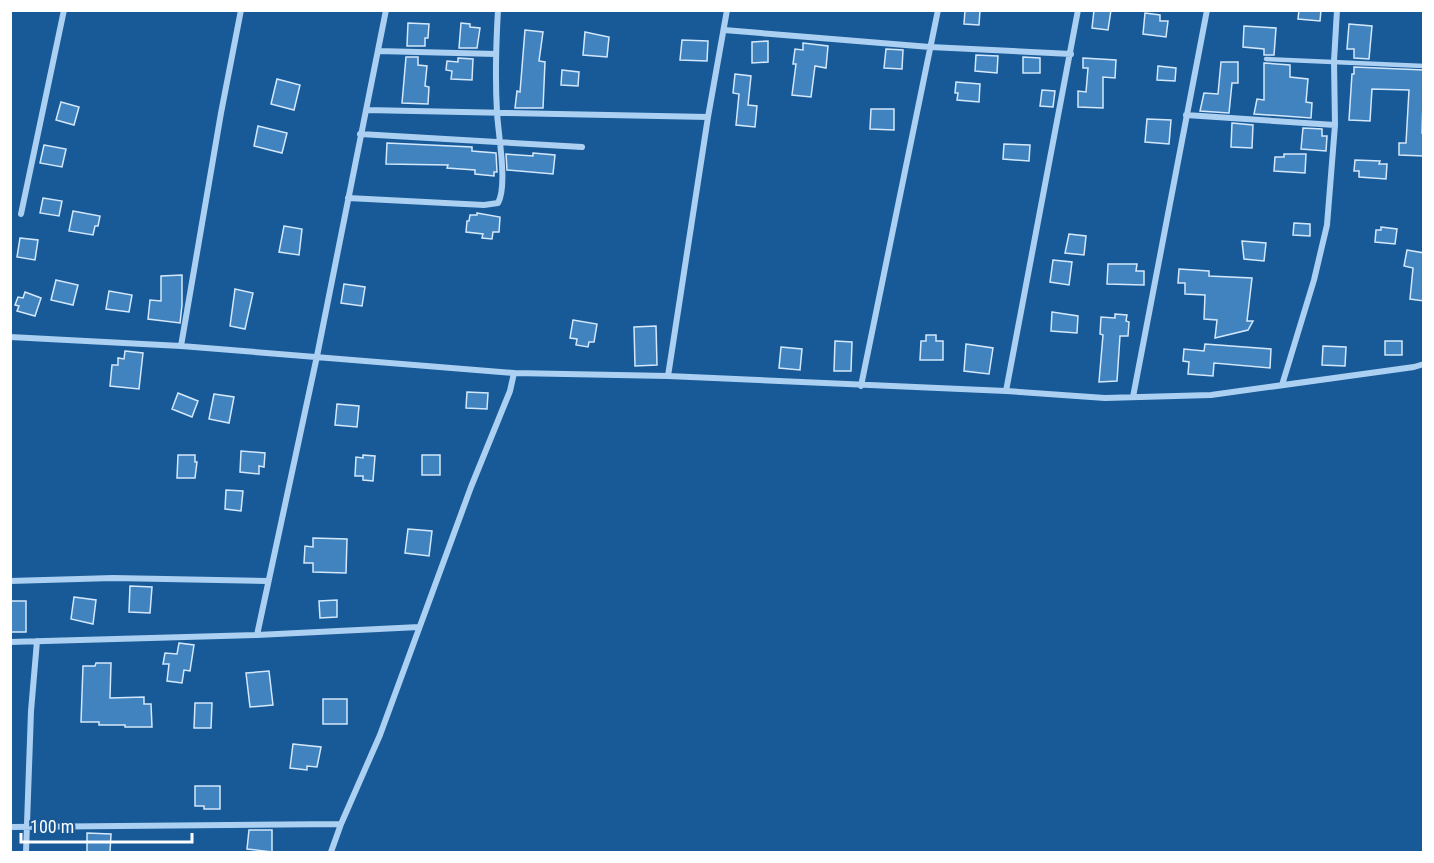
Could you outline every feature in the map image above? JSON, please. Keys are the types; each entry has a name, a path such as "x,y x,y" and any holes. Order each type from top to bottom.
{"street":[{"path":"21,214 64,10"},
{"path":"182,346 221,113 241,10"},
{"path":"257,635 317,356 386,10"},
{"path":"348,198 495,205 500,200 496,54 498,10"},
{"path":"668,376 727,10"},
{"path":"861,386 938,10"},
{"path":"1005,391 1078,10"},
{"path":"1133,397 1207,10"},
{"path":"1282,385 1314,279 1327,225 1335,125 1334,61 1337,10"},
{"path":"724,30 930,47 1071,54"},
{"path":"378,51 496,54"},
{"path":"366,110 708,117"},
{"path":"1186,115 1335,125"},
{"path":"360,134 582,147"},
{"path":"10,337 182,346 514,373 668,376 1005,391 1105,398 1211,395 1424,364"},
{"path":"331,852 380,735 471,487 510,391 514,373"},
{"path":"10,581 123,578 267,581"},
{"path":"10,642 257,635 419,627"},
{"path":"27,852 31,711 37,641"},
{"path":"10,827 341,824"}],"lane":[{"path":"1266,58 1424,66"}],"building":[{"path":"965,10 980,10 979,25 964,24"},
{"path":"1094,10 1111,10 1108,30 1092,28"},
{"path":"1299,10 1321,10 1320,21 1298,19"},
{"path":"1145,13 1160,15 1160,21 1168,21 1166,37 1143,34"},
{"path":"408,23 429,24 425,46 407,46"},
{"path":"461,23 480,28 477,48 459,48"},
{"path":"1349,24 1372,26 1369,59 1354,58 1354,49 1347,49"},
{"path":"1244,26 1276,28 1274,55 1264,55 1264,49 1243,47"},
{"path":"525,30 543,32 539,61 545,62 543,108 515,108 517,91 520,92"},
{"path":"585,32 609,37 607,57 583,55"},
{"path":"682,40 708,41 707,61 680,60"},
{"path":"768,41 768,62 752,63 752,42"},
{"path":"803,43 828,46 826,68 815,66 811,97 792,95 796,64 793,64 795,49 803,50"},
{"path":"886,49 903,50 902,69 884,68"},
{"path":"976,55 998,56 997,73 975,71"},
{"path":"406,57 418,57 418,65 427,66 425,86 429,87 428,104 402,103"},
{"path":"1023,57 1040,58 1040,73 1023,73"},
{"path":"458,58 473,59 472,80 451,79 452,71 446,70 447,61 458,62"},
{"path":"1083,58 1116,60 1115,78 1103,77 1103,108 1078,107 1078,91 1086,92 1088,68 1083,68"},
{"path":"1221,62 1238,62 1238,83 1232,83 1229,113 1200,111 1204,93 1218,94"},
{"path":"1264,63 1290,65 1290,77 1308,79 1306,102 1312,103 1311,118 1254,114 1257,99 1264,100"},
{"path":"1158,66 1176,68 1175,81 1157,80"},
{"path":"1354,67 1424,70 1422,133 1424,133 1424,156 1399,155 1399,143 1406,143 1409,90 1372,89 1370,121 1349,120"},
{"path":"562,70 579,72 578,86 561,85"},
{"path":"735,74 751,76 748,105 757,106 755,127 736,125 739,94 733,93"},
{"path":"277,79 300,85 294,110 271,104"},
{"path":"956,82 980,84 979,102 957,100"},
{"path":"1042,90 1055,91 1053,107 1040,106"},
{"path":"61,102 79,107 74,125 56,120"},
{"path":"871,109 894,109 894,130 870,129"},
{"path":"1147,119 1171,120 1169,144 1145,142"},
{"path":"1232,123 1253,125 1252,148 1231,147"},
{"path":"258,126 287,133 282,153 254,146"},
{"path":"1303,128 1322,129 1322,136 1327,136 1326,151 1301,149"},
{"path":"387,143 472,147 472,151 496,153 497,172 494,172 494,176 475,174 475,170 447,168 448,165 386,164"},
{"path":"1004,144 1030,145 1029,161 1003,159"},
{"path":"44,145 66,149 62,167 40,163"},
{"path":"533,153 555,155 553,174 507,170 506,154 533,156"},
{"path":"1284,154 1306,154 1305,173 1274,171 1275,157 1284,157"},
{"path":"1355,160 1380,161 1379,164 1387,164 1386,179 1359,177 1359,171 1354,171"},
{"path":"43,198 62,201 59,216 40,213"},
{"path":"73,211 100,216 93,235 69,231"},
{"path":"477,213 500,217 499,232 493,232 492,239 482,238 483,234 466,232 470,215 477,215"},
{"path":"1294,223 1310,224 1310,236 1293,235"},
{"path":"284,226 302,229 299,255 279,252"},
{"path":"1381,227 1397,229 1395,244 1375,242 1376,230 1381,230"},
{"path":"1069,234 1086,236 1084,255 1065,253"},
{"path":"20,238 38,240 35,260 17,257"},
{"path":"1242,241 1266,243 1264,261 1244,259"},
{"path":"1407,250 1424,253 1424,301 1410,299 1413,268 1404,266"},
{"path":"1053,260 1072,262 1069,285 1050,282"},
{"path":"1108,264 1137,264 1136,271 1144,271 1144,285 1107,284"},
{"path":"1179,269 1209,271 1209,276 1252,278 1247,321 1253,321 1248,330 1215,338 1217,320 1204,319 1205,295 1185,294 1185,283 1178,283"},
{"path":"182,275 180,323 148,319 150,300 161,301 161,276"},
{"path":"56,280 78,285 73,305 51,300"},
{"path":"344,284 365,287 362,306 341,303"},
{"path":"235,289 253,293 245,329 230,326"},
{"path":"109,291 132,295 129,312 106,309"},
{"path":"25,292 41,298 35,316 17,311 19,306 15,305 18,297 23,298"},
{"path":"1052,312 1078,316 1077,333 1051,331"},
{"path":"1115,314 1127,315 1128,336 1120,336 1117,381 1099,382 1103,335 1100,334 1101,317 1115,318"},
{"path":"573,320 597,324 594,342 589,342 588,347 576,345 577,339 570,338"},
{"path":"656,326 657,365 635,366 634,327"},
{"path":"926,335 936,335 936,341 943,341 943,360 920,360 921,341 926,341"},
{"path":"835,341 852,342 851,371 834,371"},
{"path":"1385,341 1402,341 1402,355 1385,355"},
{"path":"966,344 993,348 989,374 964,371"},
{"path":"1205,344 1271,349 1270,368 1214,363 1213,376 1188,374 1189,362 1183,361 1184,349 1204,351"},
{"path":"1323,346 1346,347 1345,366 1322,365"},
{"path":"781,347 802,349 800,370 779,368"},
{"path":"125,351 143,353 139,389 110,386 112,365 118,365 118,358 124,359"},
{"path":"467,392 488,393 487,409 466,408"},
{"path":"178,393 198,401 192,417 172,409"},
{"path":"214,394 234,397 229,423 209,419"},
{"path":"337,404 359,406 357,427 335,425"},
{"path":"241,451 265,453 264,467 259,466 259,474 240,472"},
{"path":"178,455 195,455 195,462 197,462 195,478 177,478"},
{"path":"363,455 375,456 373,481 363,480 363,476 355,476 356,457 363,458"},
{"path":"422,455 440,455 440,475 422,475"},
{"path":"226,490 243,491 241,511 225,509"},
{"path":"408,529 432,531 429,556 405,553"},
{"path":"313,538 347,539 346,573 313,572 313,563 304,563 305,546 313,547"},
{"path":"130,586 152,587 150,613 129,612"},
{"path":"74,597 96,600 93,624 71,619"},
{"path":"337,600 337,617 320,618 319,601"},
{"path":"10,601 26,601 26,632 10,632"},
{"path":"179,643 194,645 190,671 184,670 182,683 167,681 169,664 163,664 165,653 177,654"},
{"path":"96,663 111,663 110,698 144,697 144,704 151,704 152,727 125,727 125,725 99,725 99,722 81,722 83,666 95,666"},
{"path":"269,671 273,705 250,707 246,673"},
{"path":"323,699 347,699 347,724 323,724"},
{"path":"195,703 212,703 211,728 194,728"},
{"path":"293,744 321,747 317,767 307,766 307,770 290,768"},
{"path":"195,786 220,786 220,809 204,809 204,806 195,806"},
{"path":"249,830 272,830 272,852 247,849"},
{"path":"87,833 111,834 110,852 87,852"}]}
